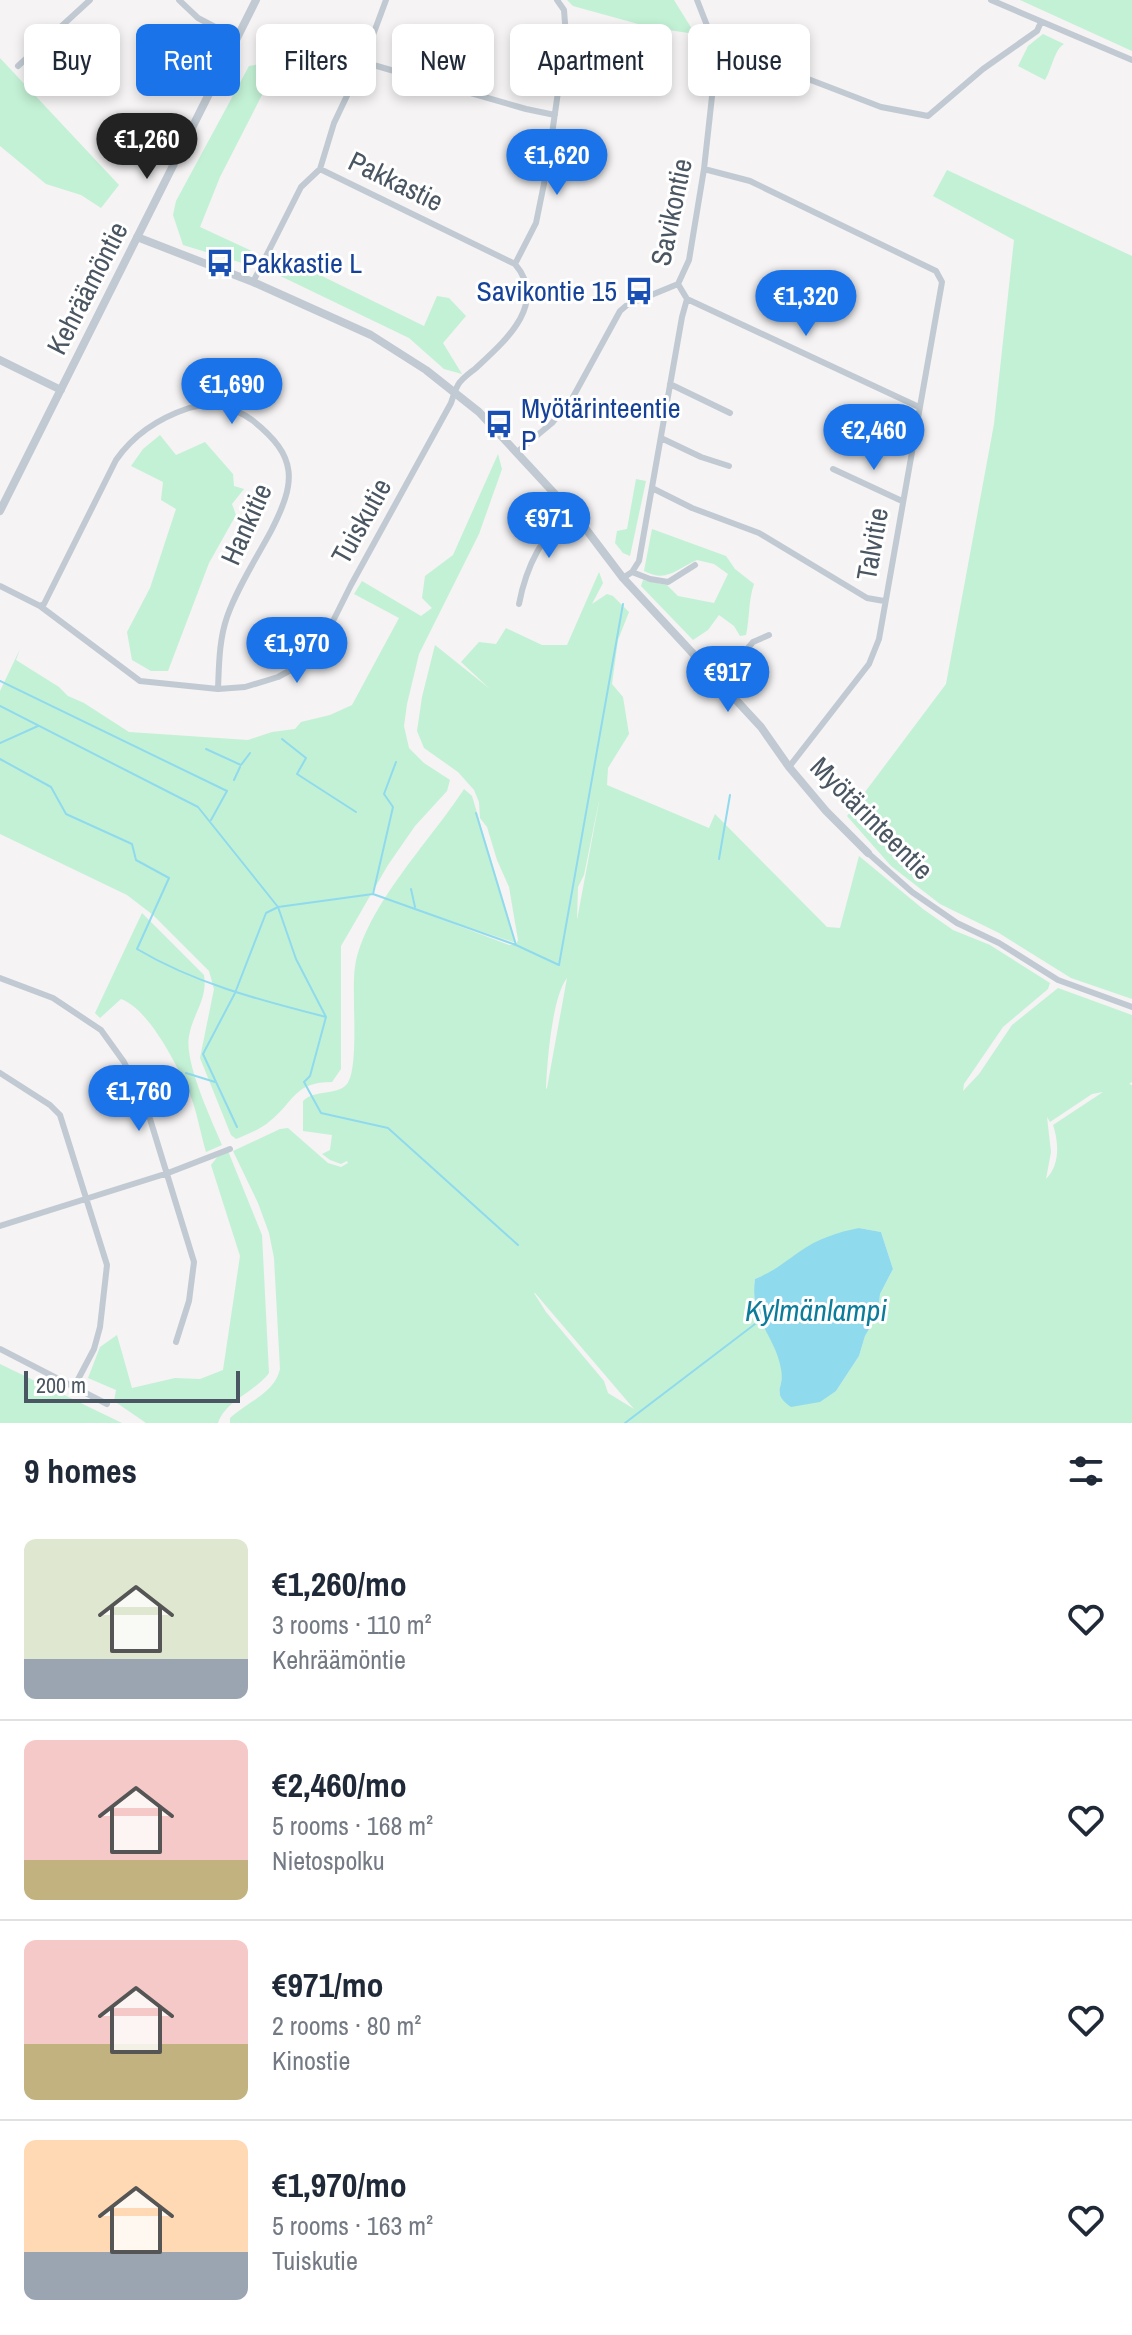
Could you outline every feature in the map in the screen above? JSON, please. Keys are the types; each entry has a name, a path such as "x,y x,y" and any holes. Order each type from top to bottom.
{"street":[{"path":"18,66 90,0"},
{"path":"179,0 209,24"},
{"name":"Kehräämöntie","path":"240,30 256,0"},
{"path":"376,27 386,0"},
{"path":"456,393 457,386 520,322 527,290 524,277 515,264 528,241 540,208 566,25 564,10 557,0"},
{"path":"697,0 706,24"},
{"path":"991,0 1132,60"},
{"path":"810,80 881,107 928,116 983,69 1037,31 1041,22"},
{"path":"376,66 555,115"},
{"name":"Kehräämöntie","path":"0,511 207,96"},
{"path":"320,169 334,123 347,96"},
{"name":"Savikontie","path":"517,452 552,423 573,397 620,311 627,305 678,284 689,260 712,96"},
{"name":"Pakkastie","path":"253,282 301,187 320,169 515,264"},
{"name":"Talvitie","path":"704,169 750,181 936,271 942,282 879,639 869,664 789,767"},
{"name":"Myötärinteentie","path":"137,237 253,282 371,335 456,393 479,412 570,511 623,578 761,727 826,811 868,853 935,909 957,923 999,943 1058,980 1132,1007"},
{"path":"678,284 687,299 919,407"},
{"path":"623,578 632,572 639,561 687,299"},
{"path":"0,360 61,390"},
{"path":"670,384 730,413"},
{"name":"Tuiskutie","path":"0,586 40,606 140,681 218,689 245,687 267,680 311,659 321,645 456,393"},
{"name":"Hankitie","path":"40,606 44,604 116,460 126,446 149,427 179,412 208,404 231,409 250,419 274,441 288,464 290,479 284,504 228,614 221,636 218,689"},
{"path":"661,438 729,466"},
{"path":"833,469 902,501"},
{"path":"652,488 692,508 759,533 867,598 884,601"},
{"path":"519,604 525,575 544,536 570,511"},
{"path":"632,572 668,582 695,565"},
{"path":"719,682 753,642 769,635"},
{"path":"0,978 53,998 101,1030 124,1062 146,1106 194,1262 189,1301 176,1342"},
{"path":"0,1073 50,1105 60,1115 107,1265 100,1327 94,1349 74,1387"},
{"path":"0,1226 168,1173 230,1149"},
{"path":"0,1349 107,1404"}],"green space":[{"path":"567,0 674,0 689,24 688,33 672,30 672,24 638,24 573,6"},
{"path":"1020,0 1132,0 1132,51"},
{"path":"1043,34 1064,44 1045,80 1018,66 1028,46"},
{"path":"0,58 24,84 24,96 36,96 119,185 101,208 81,195 46,184 0,146"},
{"path":"256,65 256,96 261,96 220,177 200,227 254,252 253,261 242,263 183,245 173,215 176,201 233,96 240,96 240,83 249,66"},
{"path":"947,170 1132,256 1132,999 1071,978 999,933 940,904 891,866 847,816 946,684 994,424 1014,240 933,196"},
{"path":"279,255 424,326 437,296 449,298 466,316 443,343 462,374 444,369 409,338 270,271"},
{"path":"160,435 176,455 205,442 233,474 234,486 244,489 232,504 236,515 209,563 168,671 151,671 132,660 127,632 150,588 176,509 161,500 163,482 131,466 143,449"},
{"path":"498,454 502,469 479,534 419,654 407,704 404,726 409,748 424,763 450,780 447,791 415,826 388,865 341,946 341,1069 332,1082 302,1089 266,1124 236,1139 231,1135 200,1058 214,989 209,971 153,915 127,895 0,834 0,691 20,649 16,660 68,696 129,732 248,740 295,729 301,722 330,715 352,705 399,618 354,594 362,581 421,616 432,608 422,598 425,576 453,555"},
{"path":"636,479 646,481 630,556 615,543 617,531 627,529"},
{"path":"652,529 726,556 735,569 754,584 746,635 740,636 734,626 719,615 708,630 693,640 641,586 643,580 667,585 678,596 714,603 728,574 714,564 697,560 665,575 644,571"},
{"path":"599,572 603,583 592,604 607,594 629,612 618,640 612,684 623,697 629,734 608,768 607,785 709,828 715,814 827,927 840,928 859,856 953,930 990,945 1050,983 1048,989 1003,1027 964,1084 963,1091 979,1074 1012,1025 1058,988 1132,1015 1132,1082 1129,1084 1132,1085 1132,1423 230,1423 230,1418 272,1385 280,1369 274,1258 269,1233 233,1151 288,1128 328,1163 341,1167 348,1163 341,1164 322,1154 330,1150 332,1135 303,1131 303,1101 347,1084 353,1062 354,978 361,944 385,898 464,789 472,796 516,943 425,913 509,945 516,945 518,940 509,887 487,827 480,818 474,790 458,772 424,748 417,731 435,645 490,689 461,662 479,642 496,644 506,628 542,645 567,645","holes":["599,801 577,920 578,887 584,875","567,978 546,1089 551,1031","1103,1092 1053,1125 1057,1154 1054,1167 1046,1179 1051,1152 1047,1117 1050,1122 1092,1094","859,1228 881,1232 893,1269 880,1294 878,1314 865,1336 859,1356 836,1391 779,1394 782,1369 759,1317 754,1293 755,1279","534,1293 634,1409 608,1393 604,1381 546,1312"]},
{"path":"142,913 204,975 204,991 189,1036 190,1060 222,1145 206,1152 189,1092 170,1053 152,1026 142,1014 121,999 100,1018 95,1013"},
{"path":"228,1151 262,1235 269,1373 227,1408 218,1423 146,1423 114,1401 116,1390 88,1378 100,1347 117,1335 132,1388 175,1378 200,1379 223,1370 240,1256 211,1165 218,1156"},
{"path":"0,1364 122,1423 0,1423"}],"water":[{"name":"Kylmänlampi","path":"859,1228 881,1232 893,1269 880,1294 878,1314 865,1336 859,1356 836,1391 820,1402 791,1407 781,1398 781,1369 759,1316 754,1293 755,1279 813,1243"}],"waterway":[{"path":"516,945 559,965 623,604"},
{"path":"0,681 227,791 211,820"},
{"path":"0,706 198,807 278,907 296,959 326,1017 310,1076 304,1082 321,1113 388,1128 518,1245"},
{"path":"0,743 38,726"},
{"path":"282,739 306,758 297,774 356,812"},
{"path":"206,749 241,765 250,753"},
{"path":"0,759 51,787 66,814 132,844 136,860 169,878 137,949 205,981 326,1017"},
{"path":"237,1127 203,1054 235,993 266,913 278,907 373,894 393,807 384,794 396,762"},
{"path":"234,780 240,767"},
{"path":"719,859 730,795"},
{"path":"373,894 516,945 476,813"},
{"path":"411,889 415,907"},
{"path":"186,1073 215,1082"},
{"path":"625,1423 759,1321"}],"place":[{"name":"Pakkastie L","path":"220,263"},
{"name":"Savikontie 15","path":"639,291"},
{"name":"Myötärinteentie P","path":"499,424"}]}
